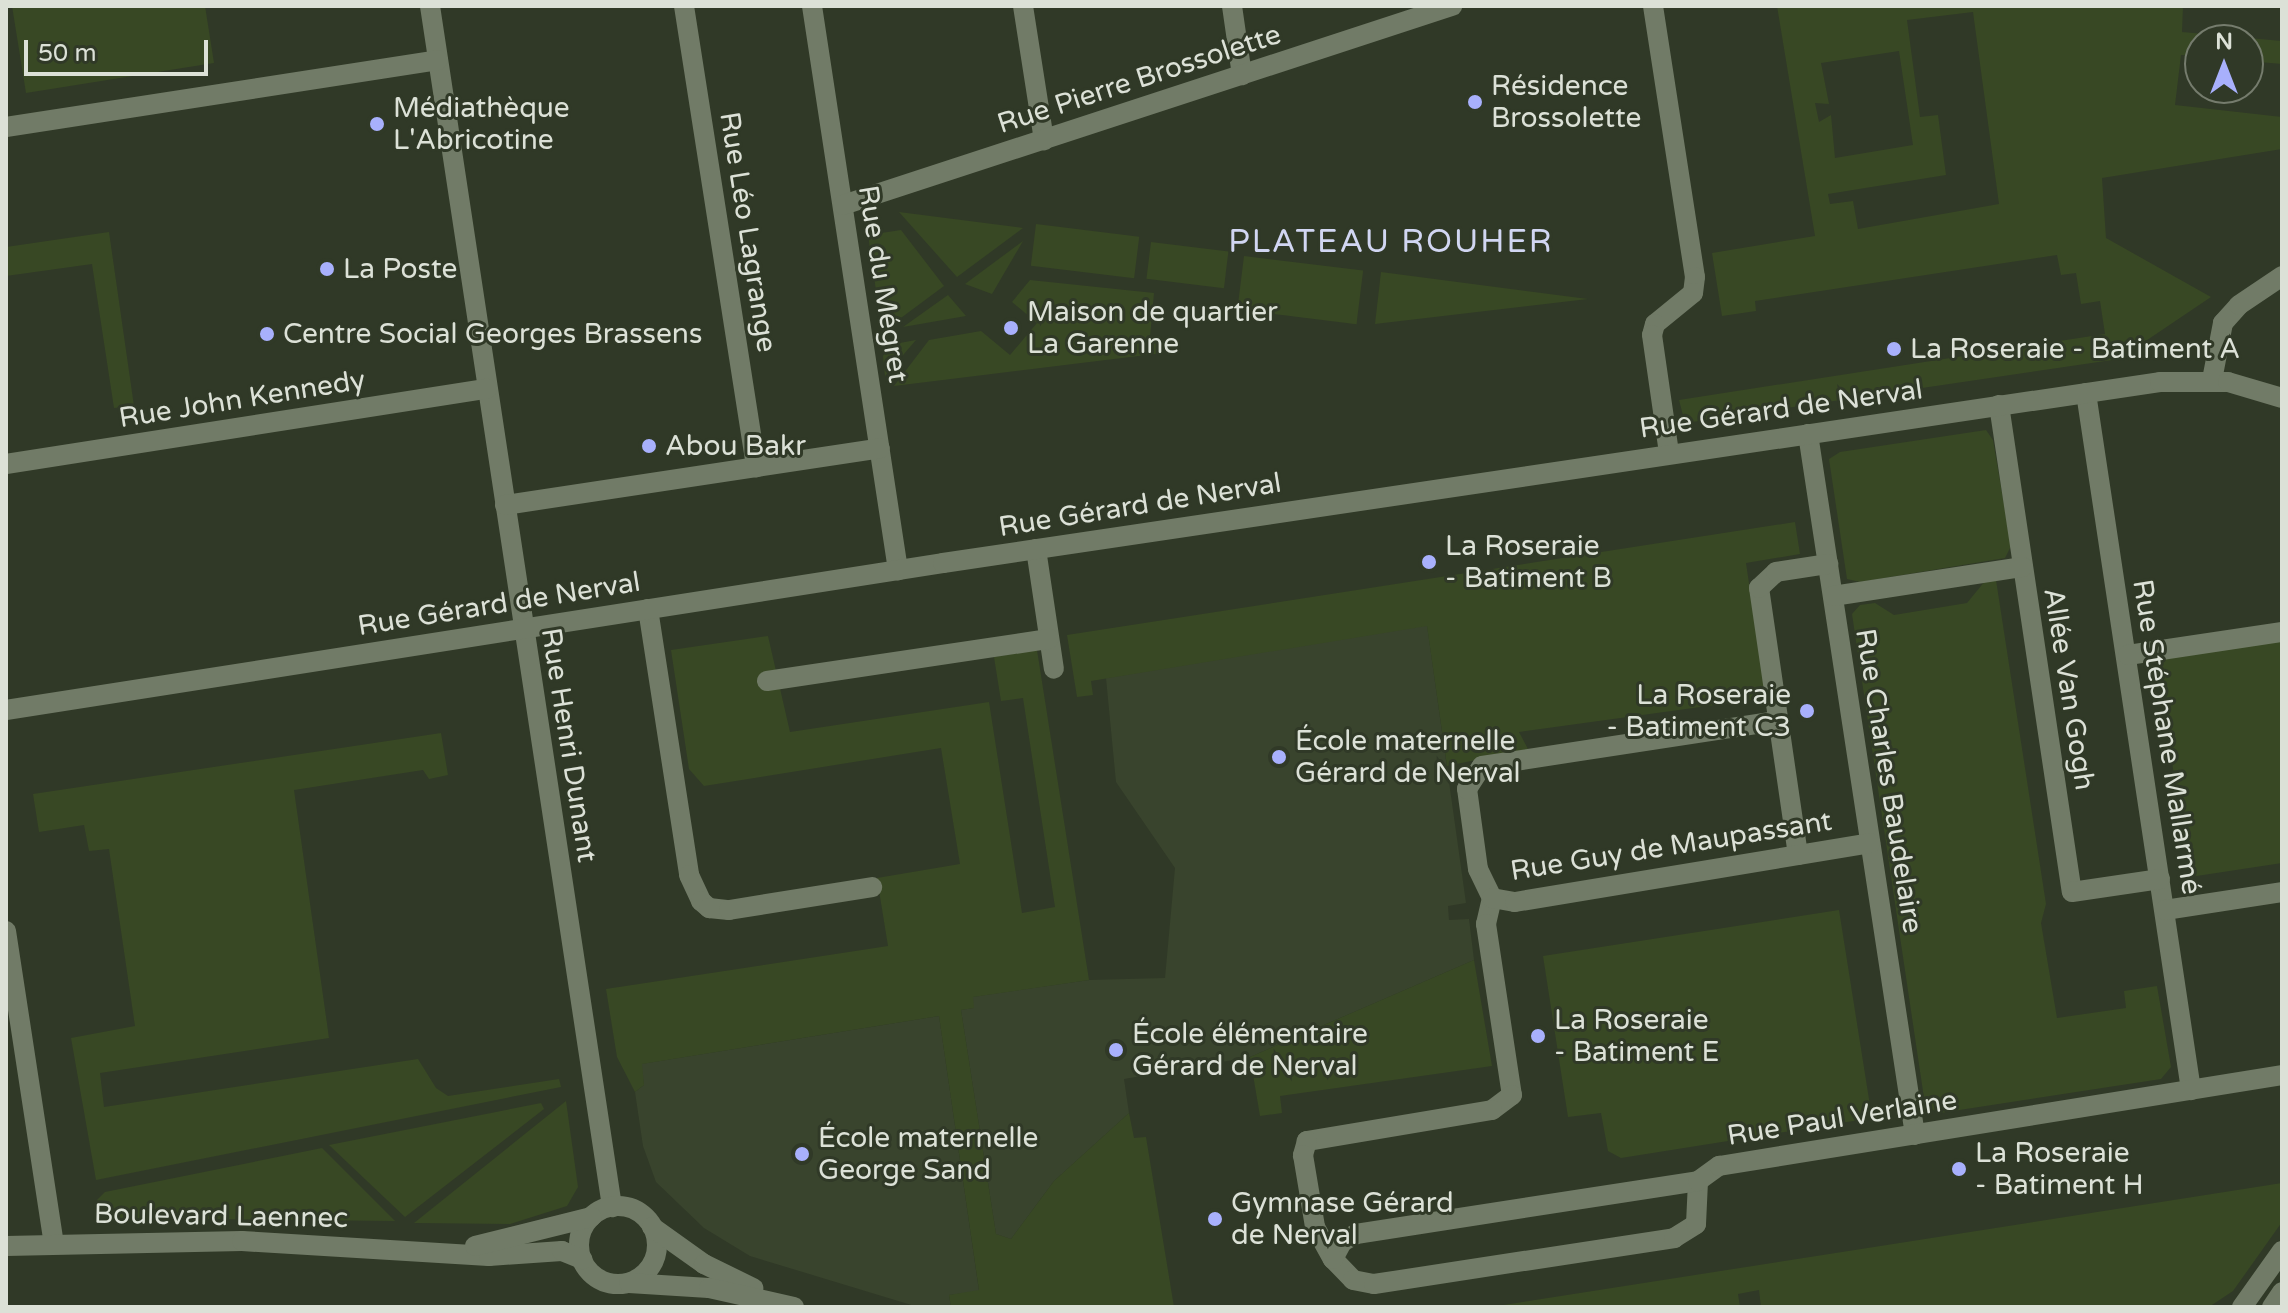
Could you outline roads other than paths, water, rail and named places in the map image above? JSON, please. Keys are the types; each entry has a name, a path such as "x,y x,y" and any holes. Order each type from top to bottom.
{"street":[{"name":"Rue Henri Dunant","path":"430,6 612,1207"},
{"name":"Rue Léo Lagrange","path":"684,6 756,467"},
{"name":"Rue du Mégret","path":"812,6 898,570"},
{"path":"1023,6 1044,140"},
{"path":"1232,6 1242,75"},
{"path":"1653,6 1695,277 1693,293 1655,324 1652,335 1669,453"},
{"name":"Rue Pierre Brossolette","path":"843,205 1447,7"},
{"path":"6,127 438,60"},
{"path":"2212,380 2223,323 2239,305 2282,276"},
{"name":"Rue Gérard de Nerval","path":"6,710 898,570 2086,393 2212,380 2282,398"},
{"name":"Rue John Kennedy","path":"6,464 487,389"},
{"name":"Rue Stéphane Mallarmé","path":"2086,393 2128,655 2191,1090"},
{"name":"Allée Van Gogh","path":"1999,405 2072,892 2160,879"},
{"name":"Rue Charles Baudelaire","path":"1808,434 1915,1135"},
{"path":"505,505 880,448"},
{"path":"1036,549 1054,669"},
{"path":"1798,855 1776,721 1759,588 1776,572 1828,564"},
{"path":"1833,596 2023,567"},
{"path":"648,609 689,875 701,901 709,908 729,910 872,887"},
{"path":"2128,655 2282,632"},
{"path":"767,681 1049,639"},
{"path":"1492,898 1478,869 1467,789 1482,766 1776,721"},
{"name":"Rue Guy de Maupassant","path":"1333,1259 1315,1227 1303,1155 1307,1141 1492,1110 1512,1095 1486,924 1492,898 1515,902 1870,843"},
{"path":"2165,910 2282,892"},
{"path":"6,931 54,1243"},
{"name":"Rue Paul Verlaine","path":"1333,1259 1342,1242 1356,1234 1698,1181 1719,1166 2282,1075"},
{"path":"1333,1259 1353,1280 1374,1284 1674,1238 1696,1224 1698,1181"},
{"path":"612,1207 636,1211 652,1227 704,1264 792,1306 709,1288 623,1283 596,1276 582,1259 580,1237 591,1217 612,1207"},
{"name":"Boulevard Laennec","path":"435,1249 511,1241 591,1217"},
{"path":"623,1283 651,1266 657,1243 652,1227"},
{"name":"Boulevard Laennec","path":"6,1246 242,1241 435,1249 504,1256 562,1251 582,1259"},
{"path":"2242,1307 2282,1251"},
{"path":"2272,1307 2282,1292"}],"place":[{"name":"Résidence Brossolette","path":"1475,102"},
{"name":"Médiathèque L'Abricotine","path":"377,124"},
{"name":"La Poste","path":"327,269"},
{"name":"Maison de quartier La Garenne","path":"1011,328"},
{"name":"Centre Social Georges Brassens","path":"267,334"},
{"name":"La Roseraie - Batiment A","path":"1894,349"},
{"name":"Abou Bakr","path":"649,446"},
{"name":"La Roseraie - Batiment B","path":"1429,562"},
{"name":"La Roseraie - Batiment C3","path":"1807,711"},
{"name":"École maternelle Gérard de Nerval","path":"1279,757"},
{"name":"La Roseraie - Batiment E","path":"1538,1036"},
{"name":"École élémentaire Gérard de Nerval","path":"1116,1050"},
{"name":"École maternelle George Sand","path":"802,1154"},
{"name":"La Roseraie - Batiment H","path":"1959,1169"},
{"name":"Gymnase Gérard de Nerval","path":"1215,1219"}],"district":[{"name":"PLATEAU ROUHER","path":"1391,242"}]}
